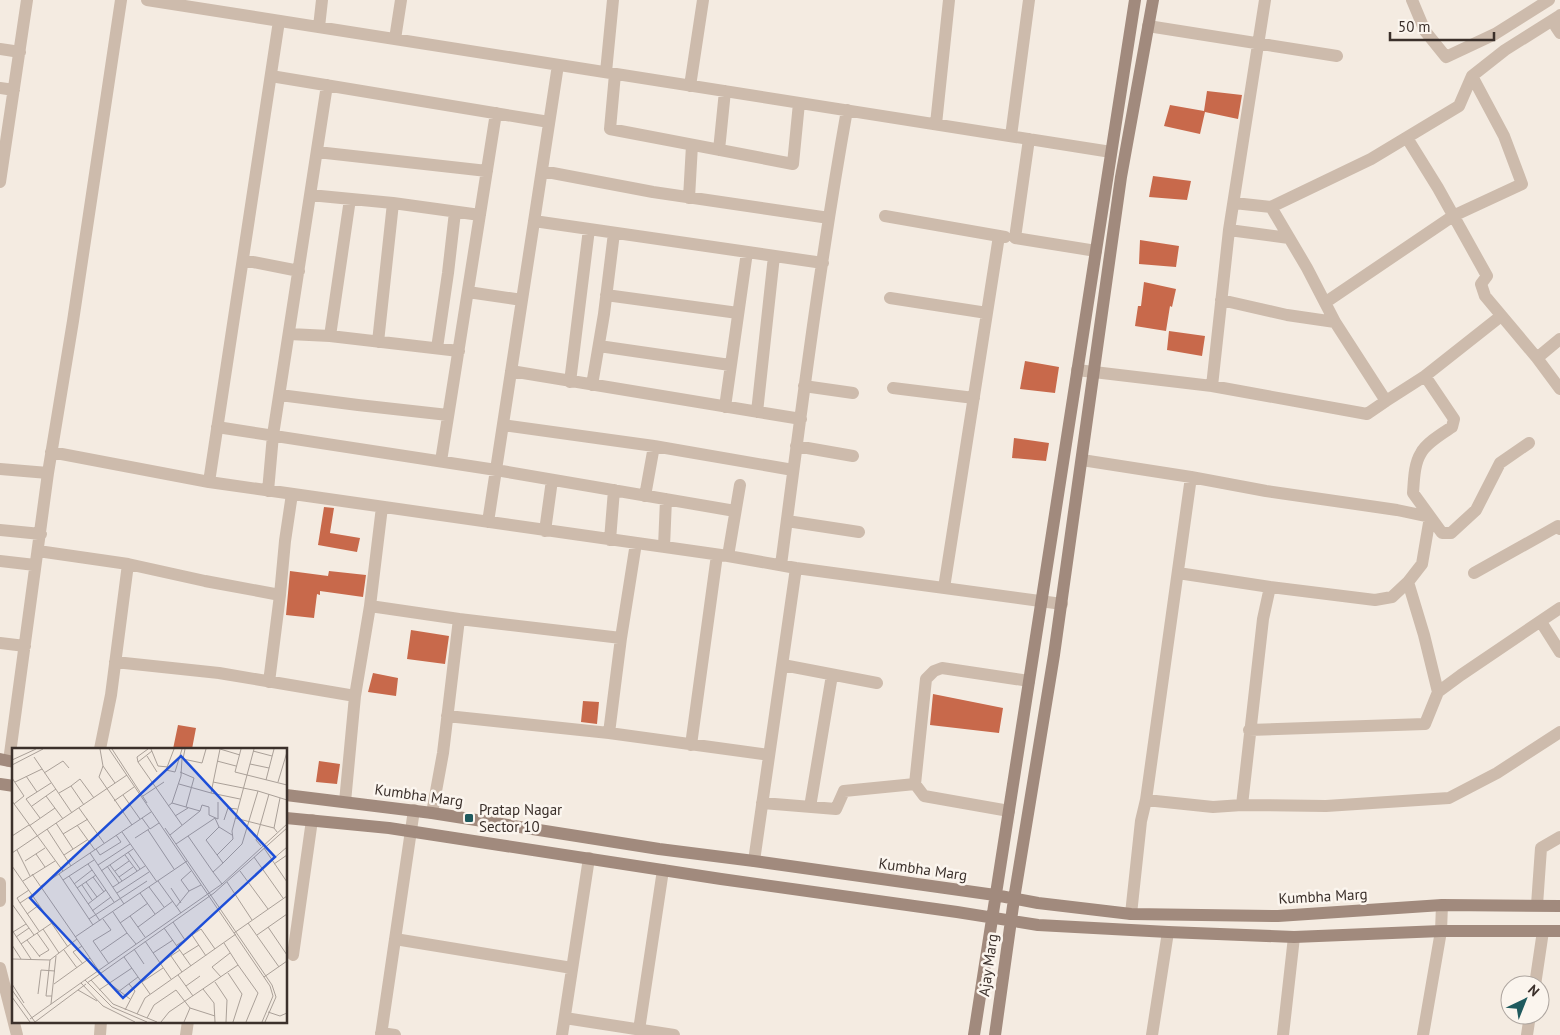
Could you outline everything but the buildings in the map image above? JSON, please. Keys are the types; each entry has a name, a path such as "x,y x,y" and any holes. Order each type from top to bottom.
{"street":[{"path":"0,182 2,156 27,0"},
{"path":"8,761 48,473 121,0"},
{"path":"147,0 1111,152"},
{"path":"319,27 322,0"},
{"path":"395,39 401,0"},
{"path":"612,0 610,129 793,164 799,103"},
{"path":"690,86 702,0"},
{"path":"936,124 949,0"},
{"path":"1011,136 1030,0"},
{"name":"Ajay Marg","path":"974,1035 1135,0"},
{"name":"Ajay Marg","path":"995,1035 1010,921 1062,604 1121,177 1153,0"},
{"path":"1212,386 1229,230 1265,0"},
{"path":"1412,0 1425,31 1446,58 1495,34 1549,0"},
{"path":"1234,203 1271,207 1372,159 1460,106 1472,76 1506,50 1560,15"},
{"path":"1560,15 1556,27 1560,33"},
{"path":"209,482 279,21"},
{"path":"1148,26 1337,56"},
{"path":"0,49 20,52"},
{"path":"488,522 558,65"},
{"path":"271,76 549,122"},
{"path":"1326,302 1453,216 1522,184 1504,136 1472,76"},
{"path":"268,491 273,436 327,85"},
{"path":"0,88 14,90"},
{"path":"719,150 725,91"},
{"path":"781,565 804,386 847,110"},
{"path":"441,462 496,113"},
{"path":"1407,138 1438,188 1487,276 1481,284 1486,296 1560,389"},
{"path":"1015,238 1029,139"},
{"path":"690,198 692,145"},
{"path":"317,152 487,171"},
{"path":"542,171 690,198 829,218"},
{"path":"310,195 393,203 480,215"},
{"path":"330,336 350,199"},
{"path":"378,342 393,203"},
{"path":"1271,207 1326,302 1335,322 1386,401"},
{"path":"437,348 456,212"},
{"path":"885,216 1096,252"},
{"path":"534,220 822,263"},
{"path":"570,382 590,229"},
{"path":"1229,230 1289,238"},
{"path":"592,386 614,232"},
{"path":"944,588 999,236"},
{"path":"726,407 746,252"},
{"path":"757,412 774,256"},
{"path":"243,260 299,271"},
{"path":"468,292 522,300"},
{"path":"606,295 738,313"},
{"path":"890,298 987,313"},
{"path":"1221,300 1287,315 1335,322"},
{"path":"1077,370 1212,386 1367,414 1425,376 1501,316"},
{"path":"289,334 330,336 459,351"},
{"path":"1536,358 1560,339"},
{"path":"599,346 730,365"},
{"path":"511,372 800,419"},
{"path":"1425,376 1454,418 1452,427 1421,452 1415,469 1413,493 1442,533 1451,533 1476,510 1500,463 1529,443"},
{"path":"804,386 853,393"},
{"path":"893,388 974,398"},
{"path":"280,395 358,406 448,415"},
{"path":"503,424 654,446 793,470"},
{"path":"217,427 496,470 735,512"},
{"path":"645,496 654,446"},
{"path":"796,446 853,456"},
{"path":"52,452 209,482 268,491 664,547 796,568 1062,604"},
{"path":"1082,460 1430,517"},
{"path":"0,469 48,473"},
{"path":"1131,914 1142,822 1192,477"},
{"path":"545,531 552,480"},
{"path":"691,745 722,556 735,512 740,485"},
{"path":"610,540 614,490"},
{"path":"269,682 292,494"},
{"path":"664,547 666,499"},
{"path":"345,802 355,696 370,606 382,507"},
{"path":"1178,573 1376,600 1392,597 1408,582 1422,564 1430,517"},
{"path":"787,521 860,532"},
{"path":"1474,573 1558,526 1560,529"},
{"path":"0,530 40,534"},
{"path":"609,734 621,638 636,543"},
{"path":"38,550 128,564 280,595"},
{"path":"0,561 35,565"},
{"path":"100,748 111,695 128,564"},
{"path":"754,861 796,568"},
{"path":"1408,582 1438,692"},
{"path":"1242,805 1262,618 1270,587"},
{"path":"370,606 459,619 621,638"},
{"path":"1249,730 1425,724 1438,692 1560,608"},
{"path":"432,813 443,753 459,619"},
{"path":"1541,622 1560,652"},
{"path":"0,643 25,646"},
{"path":"115,662 219,673 355,696"},
{"path":"782,665 877,684"},
{"path":"1008,812 924,796 915,784 926,679 934,671 942,668 1029,681"},
{"path":"810,807 832,675"},
{"path":"447,716 609,734 769,755"},
{"path":"1146,800 1213,807 1242,805 1326,806 1449,798 1497,773 1560,732"},
{"path":"762,803 836,808 844,791 915,784"},
{"name":"Kumbha Marg","path":"288,795 414,810 659,849 1131,914 1278,916 1442,905 1560,906"},
{"path":"395,1035 381,1034 414,810"},
{"path":"288,818 411,832 1038,925 1294,938 1441,931 1560,931"},
{"path":"293,955 312,820"},
{"path":"1537,905 1541,848 1560,837"},
{"path":"562,1035 589,858"},
{"path":"640,1030 663,870"},
{"path":"0,883 0,901"},
{"path":"1423,1035 1441,931 1442,905"},
{"path":"1536,975 1543,930"},
{"path":"1152,1035 1168,932"},
{"path":"395,938 572,968"},
{"path":"1283,1035 1294,938"},
{"path":"6,975 12,1008"},
{"path":"565,1018 674,1035"},
{"path":"15,1022 17,1035"},
{"path":"100,1035 101,1022"},
{"path":"186,1035 188,1022"}],"place":[{"name":"Pratap Nagar Sector 10","path":"469,818"}]}
